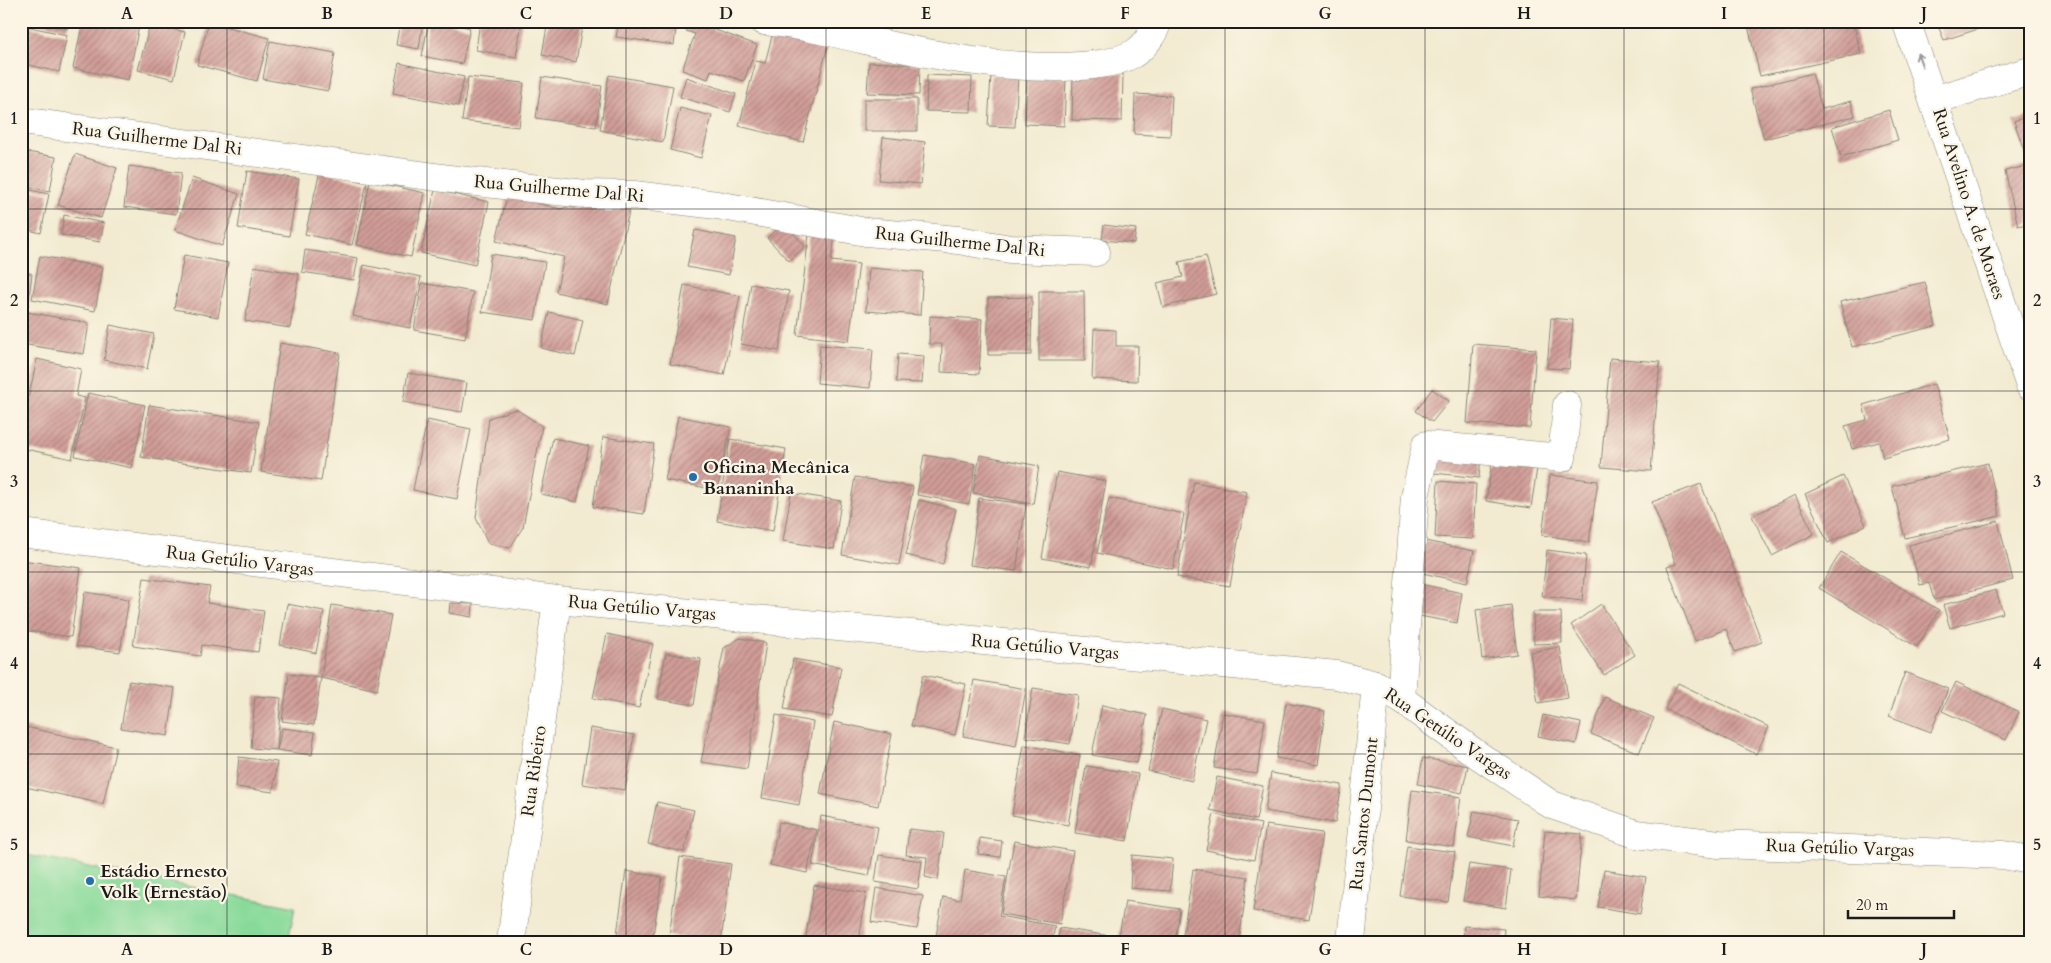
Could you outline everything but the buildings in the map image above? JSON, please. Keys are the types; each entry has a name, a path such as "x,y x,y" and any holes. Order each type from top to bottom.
{"street":[{"path":"764,21 795,24 940,56 1005,65 1050,67 1088,65 1124,58 1135,53 1147,42 1155,30 1158,21"},
{"name":"Rua Avelino A. de Moraes","path":"1906,21 2030,386"},
{"path":"1934,100 2030,71"},
{"name":"Rua Guilherme Dal Ri","path":"21,121 458,180 585,194 634,196 717,205 866,232 951,240 1010,249 1096,252"},
{"path":"1401,699 1415,497 1426,445 1562,458 1568,405"},
{"name":"Rua Getúlio Vargas","path":"21,534 557,600 1337,675 1376,685 1401,699 1475,753 1552,805 1636,834 1719,844 2003,855 2030,860"},
{"name":"Rua Ribeiro","path":"511,942 557,600"},
{"name":"Rua Santos Dumont","path":"1351,942 1376,685"}],"green space":[{"name":"Estádio Ernesto Volk (Ernestão)","path":"21,854 295,907 288,942 21,942"}],"place":[{"name":"Oficina Mecânica Bananinha","path":"693,477"},
{"name":"Estádio Ernesto Volk (Ernestão)","path":"90,881"}]}
